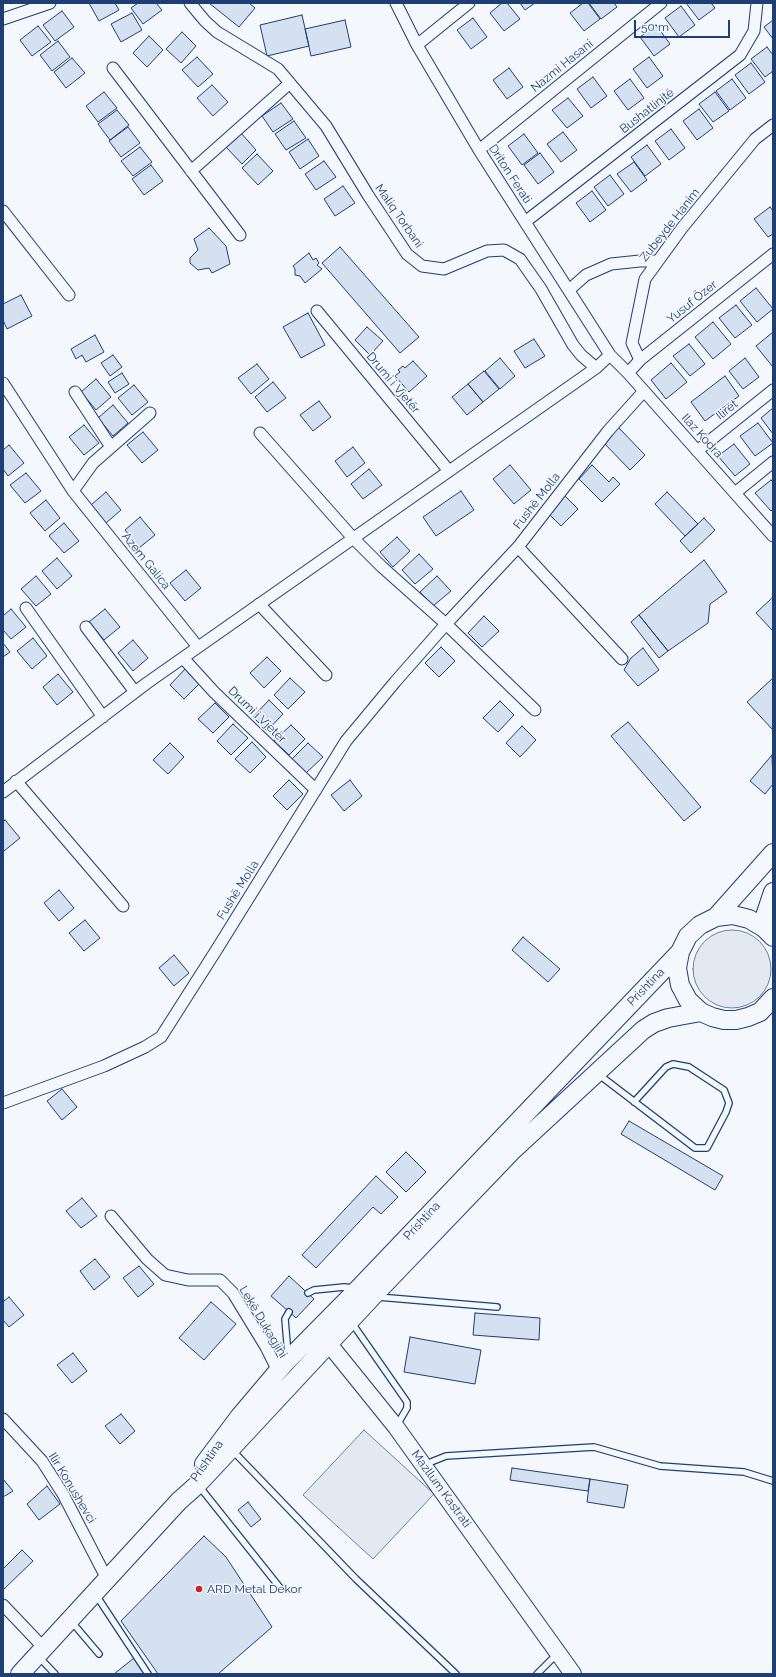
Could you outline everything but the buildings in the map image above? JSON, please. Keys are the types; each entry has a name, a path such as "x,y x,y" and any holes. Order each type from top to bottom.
{"main road":[{"path":"716,918 773,852"},
{"path":"769,932 764,919 773,892"},
{"name":"Prishtina","path":"769,932 749,919 733,915 716,918 700,925 688,936 680,952 677,968 680,985 688,1000 701,1012 712,1017 724,1020 736,1020 748,1017 760,1012 773,998"},
{"name":"Prishtina","path":"20,1674 179,1502 197,1485 329,1344 350,1321 366,1293 680,952"},
{"name":"Prishtina","path":"179,1502 213,1451 283,1365 314,1333 366,1293 511,1152 643,1030 654,1023 668,1018 701,1012"},
{"name":"Mazllum Kastrati","path":"314,1333 329,1344 396,1427 574,1674"}],"street":[{"path":"3,19 30,6 50,3"},
{"name":"Maliq Torbani","path":"190,3 205,21 217,32 278,69 326,126 368,195 407,254 422,266 444,269 487,251 504,250 520,259 540,289 573,345 581,355 596,368"},
{"name":"Driton Ferati","path":"396,3 417,45 479,150 610,355"},
{"path":"417,45 469,3"},
{"name":"Nazmi Hasani","path":"479,150 661,3"},
{"name":"Bushatlinjtë","path":"525,222 740,56 754,31 757,3"},
{"path":"114,68 240,235"},
{"path":"192,171 290,83"},
{"name":"Zubeyde Hanim","path":"640,360 632,343 645,279 682,228 755,139 773,125"},
{"path":"3,211 69,295"},
{"name":"Yusuf Özer","path":"628,372 640,360 773,254"},
{"path":"569,290 586,275 611,264 658,261"},
{"name":"Drumi i Vjetër","path":"317,311 449,471"},
{"path":"3,792 198,647 596,368 610,355"},
{"name":"Ilaz Kodra","path":"610,355 628,372 773,536"},
{"name":"Azem Galica","path":"3,383 73,491 198,647"},
{"name":"Ilirët","path":"697,451 773,390"},
{"name":"Fushë Molla","path":"3,1103 104,1066 145,1047 161,1037 346,742 395,682 446,624 518,547 608,431 644,391"},
{"path":"75,392 111,447"},
{"path":"73,491 93,463 150,413"},
{"path":"260,434 353,538 382,567 446,624 535,710"},
{"path":"735,493 773,462"},
{"path":"518,547 622,659"},
{"path":"259,604 326,675"},
{"path":"26,608 103,717"},
{"path":"86,627 136,692"},
{"name":"Drumi i Vjetër","path":"183,658 214,692 316,790"},
{"path":"16,781 123,906"},
{"name":"Lekë Dukagjini","path":"111,1216 147,1259 165,1275 188,1280 220,1280 233,1293 266,1347 283,1365"},
{"name":"Ilir Konushevci","path":"3,1419 42,1461 63,1494 107,1579"},
{"path":"3,1605 40,1651"}],"lane":[{"path":"596,1073 634,1102 695,1148 707,1148 726,1112 729,1103 724,1090 689,1067 673,1064 666,1067 634,1102"},
{"path":"308,1293 314,1290 330,1288 497,1306"},
{"path":"283,1365 285,1319 289,1312"},
{"path":"350,1321 407,1402 407,1408 396,1427"},
{"path":"424,1465 446,1456 594,1447 660,1466 744,1472 773,1481"},
{"path":"231,1449 356,1579 456,1674"},
{"path":"197,1485 281,1589"},
{"path":"95,1594 148,1674"},
{"path":"69,1620 99,1654"},
{"path":"40,1651 55,1674"},
{"path":"537,1674 558,1653"}],"shaded area":[{"path":"724,930 740,930 754,936 765,947 771,961 771,977 765,991 754,1002 740,1008 724,1008 710,1002 699,991 693,977 693,961 699,947 710,936"},
{"path":"364,1430 434,1494 373,1559 303,1495"}],"place":[{"name":"ARD Metal Dekor","path":"199,1589"}]}
